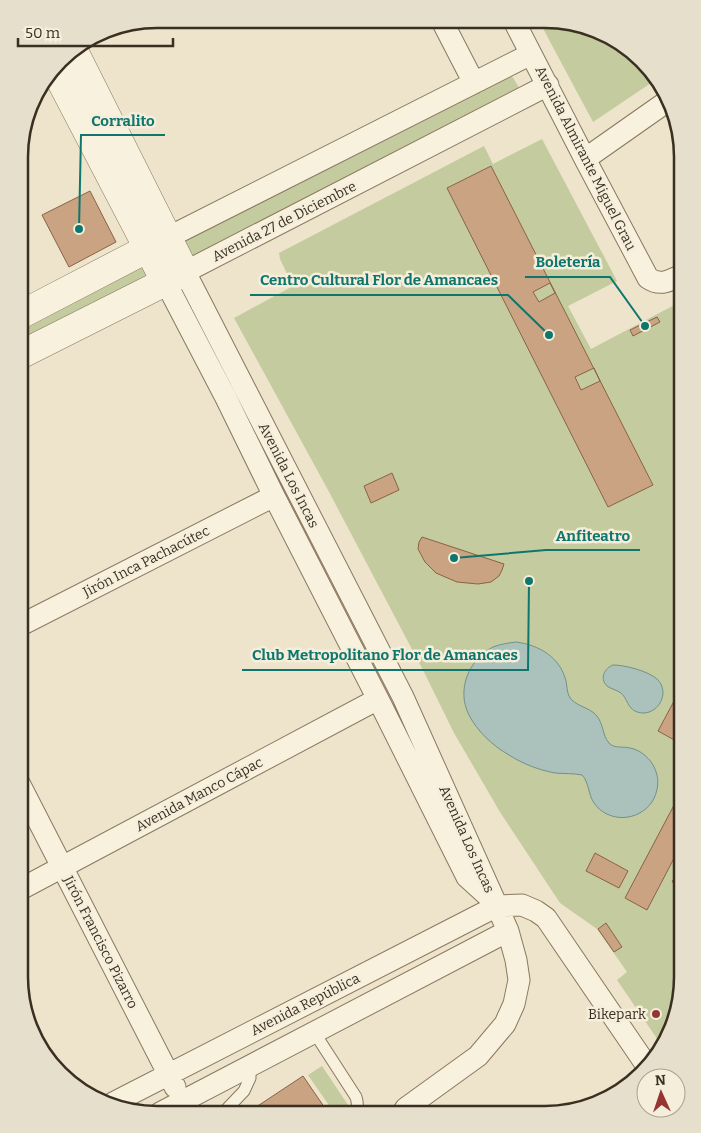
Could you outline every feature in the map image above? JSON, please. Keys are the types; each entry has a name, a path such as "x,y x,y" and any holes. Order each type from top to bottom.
{"street":[{"path":"446,28 474,83"},
{"name":"Avenida Almirante Miguel Grau","path":"518,28 648,278 656,283 674,278"},
{"path":"28,311 157,243 531,54"},
{"name":"Avenida Los Incas","path":"76,56 157,243"},
{"name":"Avenida Los Incas","path":"58,75 157,243 403,697 497,906"},
{"name":"Avenida 27 de Diciembre","path":"28,351 548,85"},
{"path":"585,159 663,104"},
{"name":"Avenida Los Incas","path":"175,277 226,398 467,877 497,906 522,905 536,910 546,918 643,1060"},
{"name":"Jirón Inca Pachacútec","path":"28,621 274,496"},
{"name":"Avenida Manco Cápac","path":"28,885 378,699"},
{"name":"Jirón Francisco Pizarro","path":"28,801 182,1101"},
{"path":"409,1106 478,1056 505,1024 514,1004 518,980 516,960 508,931 497,906"},
{"name":"Avenida República","path":"119,1100 497,906"},
{"name":"Avenida República","path":"173,1106 508,931"}],"lane":[{"path":"314,1032 356,1098 358,1106"},
{"path":"230,1106 244,1091 250,1078 250,1066"}],"green space":[{"path":"543,28 561,29 594,37 623,54 636,65 650,83 593,122"},
{"path":"510,73 520,89 190,259 180,239"},
{"path":"542,139 617,281 568,306 591,349 674,305 673,985 667,1018 657,1039 617,980 627,972 597,929 560,903 500,812 454,733 328,490 234,318 293,286 279,253 484,146 493,164"},
{"path":"147,261 155,277 28,343 28,322"},
{"path":"322,1066 348,1106 329,1106 308,1075"}],"water":[{"path":"516,642 540,649 554,659 563,673 569,696 574,702 596,715 605,737 611,745 638,751 651,762 657,773 658,786 652,802 646,809 623,818 607,814 594,803 582,775 555,773 525,764 497,747 476,727 465,705 464,696 467,676 471,667 477,659 493,647"},
{"path":"613,665 636,669 648,673 657,679 663,689 663,695 658,705 649,712 643,713 631,708 621,693 607,686 603,680 608,668"}],"building":[{"path":"491,166 594,368 575,377 581,390 600,381 598,377 653,485 608,507 447,188","holes":["550,283 555,293 539,302 533,292"]},
{"path":"90,191 116,242 69,267 42,215"},
{"path":"657,317 660,322 633,336 630,330"},
{"path":"392,473 399,490 371,503 364,486"},
{"path":"422,537 504,564 502,570 499,576 491,582 478,584 457,582 436,573 425,562 418,549"},
{"path":"673,702 673,739 658,731"},
{"path":"673,807 673,860 647,910 625,898"},
{"path":"595,853 628,871 619,888 586,871"},
{"path":"606,923 622,947 614,952 598,929"},
{"path":"303,1076 324,1106 258,1106"}],"place":[{"name":"Corralito","path":"79,229"},
{"name":"Boletería","path":"645,326"},
{"name":"Centro Cultural Flor de Amancaes","path":"549,335"},
{"name":"Anfiteatro","path":"454,558"},
{"name":"Club Metropolitano Flor de Amancaes","path":"529,581"},
{"name":"Bikepark","path":"656,1014"}]}
